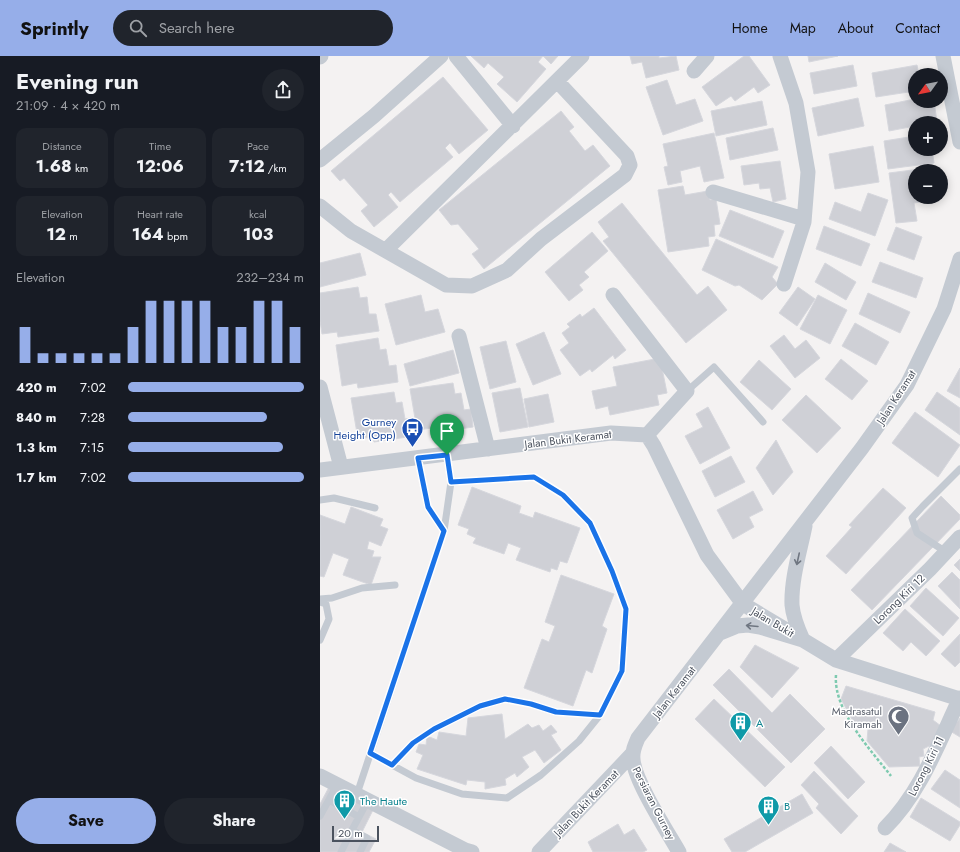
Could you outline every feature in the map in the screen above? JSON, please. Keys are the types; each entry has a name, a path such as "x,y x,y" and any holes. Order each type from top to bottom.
{"street":[{"path":"322,154 374,116 441,56"},
{"path":"456,56 513,126"},
{"path":"386,250 513,126 582,56"},
{"path":"694,71 707,56"},
{"path":"780,56 796,104 808,172 804,219 784,284"},
{"path":"943,56 960,142"},
{"path":"320,206 351,231 446,285 472,286 507,270 541,239 625,175 630,165 627,156 557,81"},
{"path":"713,192 804,219"},
{"name":"Jalan Keramat","path":"633,754 638,738 862,448 907,385 944,309 960,259"},
{"path":"614,295 687,391 647,435 654,446 708,556 743,604"},
{"path":"459,336 488,449"},
{"path":"320,387 341,467"},
{"name":"Jalan Bukit Keramat","path":"320,470 611,433 647,435"},
{"name":"Jalan Keramat","path":"803,640 795,619 792,605 796,570 806,521"},
{"name":"Lorong Kiri 12","path":"836,660 960,537"},
{"name":"Jalan Bukit","path":"743,604 803,640"},
{"path":"720,633 738,626 748,625 760,627 803,640 836,660 960,699"},
{"name":"Lorong Kiri 11","path":"885,828 910,799 926,770 960,699"},
{"name":"Jalan Bukit Keramat","path":"538,852 633,754"},
{"name":"Persiaran Gurney","path":"633,754 635,768 642,784 679,852"},
{"path":"320,776 465,850 472,852"}],"lane":[{"path":"687,391 714,367 763,422"},
{"path":"340,852 359,817 370,753 444,531 451,482 447,455"},
{"path":"418,458 428,507 444,531"},
{"path":"946,552 917,532 912,518 960,469"},
{"path":"370,753 416,778 462,794 507,798 541,775 579,741 600,715 622,671 626,609 612,571 590,523 563,495 534,477 451,482"},
{"path":"320,500 334,498 375,508"},
{"path":"320,599 332,598 362,588 395,585"},
{"path":"320,602 326,604 329,619 320,640"},
{"path":"392,765 413,743 434,729 480,706 505,699 531,704 556,712 600,715"},
{"path":"320,816 337,785"},
{"path":"329,800 359,817"},
{"path":"352,830 367,838 360,852"}],"path":[{"path":"836,660 835,680 838,698 851,722 891,776"}],"building":[{"path":"471,56 543,56 538,62 546,69 517,102 497,84 504,77 488,63 484,68"},
{"path":"543,56 558,56 551,64"},
{"path":"630,56 659,56 659,58 676,56 679,70 646,78 642,62 632,64"},
{"path":"744,56 749,56 770,85 758,93 754,87 735,101 731,96 716,106 702,87"},
{"path":"808,56 838,56 809,62"},
{"path":"853,65 857,86 814,94 810,73"},
{"path":"917,65 918,68 908,68 908,92 876,97 872,73"},
{"path":"443,77 488,130 459,154 450,143 445,148 453,157 400,202 391,192 388,195 398,207 374,227 361,211 368,205 344,178 340,181 331,171"},
{"path":"667,80 676,105 695,99 703,121 663,135 646,87"},
{"path":"858,98 864,126 818,136 812,108"},
{"path":"908,100 908,108 935,108 936,116 908,116 908,127 889,131 885,105"},
{"path":"762,101 767,125 716,136 711,111"},
{"path":"561,111 574,127 569,131 585,151 593,145 610,166 484,269 472,254 479,249 458,224 451,225 439,210"},
{"path":"773,128 778,150 730,160 726,138"},
{"path":"714,133 724,178 704,182 700,166 680,171 682,182 668,185 664,167 668,166 663,144"},
{"path":"908,137 908,156 933,156 934,163 908,164 908,166 888,169 884,141"},
{"path":"873,146 879,182 835,189 829,154"},
{"path":"780,161 786,199 773,202 770,188 760,189 759,183 744,185 741,166"},
{"path":"908,171 908,204 914,204 917,221 896,223 889,173"},
{"path":"683,186 685,195 708,191 710,200 716,199 720,224 714,225 715,236 708,237 709,246 668,252 658,190"},
{"path":"868,193 888,200 875,236 829,219 835,202 861,212"},
{"path":"622,203 697,295 708,286 727,310 686,343 603,241 609,237 598,222"},
{"path":"730,210 784,231 773,258 719,236"},
{"path":"824,226 870,244 861,266 816,249"},
{"path":"896,227 922,237 914,260 887,250"},
{"path":"592,232 608,251 584,272 589,277 579,285 583,290 569,301 545,272"},
{"path":"716,239 778,267 772,277 778,284 762,300 739,285 735,286 702,270"},
{"path":"360,253 366,275 320,287 320,263"},
{"path":"880,262 923,278 916,298 872,282"},
{"path":"825,263 856,282 846,300 815,282"},
{"path":"358,287 360,298 367,297 369,314 376,314 379,331 338,337 337,332 322,334 320,321 320,293"},
{"path":"798,287 815,299 797,326 779,313"},
{"path":"868,293 910,312 900,333 859,314"},
{"path":"421,295 425,312 438,309 445,332 396,345 385,304"},
{"path":"818,295 847,310 830,344 800,329"},
{"path":"594,308 626,350 615,359 613,355 592,372 590,369 580,376 560,350 569,343 562,333 570,327 567,324 580,314 582,317"},
{"path":"855,323 889,342 876,365 842,346"},
{"path":"544,332 561,374 533,385 516,344"},
{"path":"784,335 795,349 806,340 820,358 795,378 770,346"},
{"path":"378,338 380,350 386,349 389,366 396,365 398,382 358,388 357,383 342,386 336,345"},
{"path":"506,341 516,382 490,389 480,347"},
{"path":"453,350 459,373 410,386 404,364"},
{"path":"660,358 667,393 657,395 659,405 610,415 608,406 596,409 592,391 617,386 613,367"},
{"path":"841,359 868,381 852,400 825,379"},
{"path":"759,360 791,389 772,410 740,382"},
{"path":"960,368 960,398 947,391"},
{"path":"453,383 455,394 461,393 464,410 471,409 473,427 433,433 432,428 417,430 410,389"},
{"path":"520,388 528,427 500,432 492,393"},
{"path":"394,392 396,403 402,402 405,419 411,418 414,436 374,442 373,437 358,439 351,398"},
{"path":"937,392 960,408 960,435 925,410"},
{"path":"548,394 554,422 529,427 524,399"},
{"path":"806,395 841,428 817,453 782,420"},
{"path":"708,407 730,448 700,464 685,436 703,427 696,414"},
{"path":"915,412 960,445 938,477 892,443"},
{"path":"776,440 793,472 773,495 756,468"},
{"path":"731,456 745,482 715,497 702,471"},
{"path":"472,487 521,506 519,513 533,518 535,512 580,528 567,563 560,561 557,570 551,568 550,572 516,560 521,548 508,543 504,554 473,543 476,538 467,534 469,529 458,525"},
{"path":"883,488 906,508 846,574 826,556 852,527 849,525"},
{"path":"753,491 763,510 749,517 754,527 733,539 717,510"},
{"path":"941,496 960,515 960,519 872,610 851,590"},
{"path":"351,507 383,519 380,526 388,529 381,546 369,541 367,549 374,551 372,557 381,557 371,585 343,575 349,559 333,553 324,577 320,576 320,515 345,524"},
{"path":"960,559 960,571 954,565"},
{"path":"952,572 960,580 960,609 938,586"},
{"path":"561,575 614,594 602,626 607,629 592,673 586,670 573,706 524,688 542,639 549,642 555,626 545,622"},
{"path":"926,588 959,618 943,636 910,606"},
{"path":"905,609 940,641 926,656 911,642 903,651 883,633"},
{"path":"960,634 960,662 955,667 941,654"},
{"path":"755,645 799,668 772,698 740,667"},
{"path":"729,669 772,713 790,694 825,729 791,763 713,685"},
{"path":"846,686 935,712 933,720 941,726 931,745 923,749 924,756 919,757 920,766 889,767 867,741 868,729 855,725 841,699"},
{"name":"A","path":"714,699 785,767 765,787 695,719"},
{"path":"502,714 505,739 528,724 532,728 539,725 543,731 551,725 557,732 551,735 561,750 544,763 535,750 522,757 529,767 517,777 515,773 505,779 506,785 485,789 485,782 467,780 466,785 417,769 423,755 416,752 419,744 426,745 427,736 437,740 439,732 466,736 468,718"},
{"path":"960,718 960,737 950,731"},
{"path":"831,746 865,782 848,799 814,763"},
{"path":"945,770 960,780 960,808 931,789"},
{"path":"814,771 858,816 841,834 816,808 819,804 801,785"},
{"name":"The Haute","path":"329,787 373,810 362,832 376,839 369,852 320,852 320,804"},
{"name":"B","path":"802,794 813,813 745,852 732,852 724,839"},
{"path":"921,798 960,822 960,825 950,841 910,817"},
{"path":"618,824 624,835 634,829 647,850 643,852 593,852 588,842"},
{"path":"890,843 906,852 884,852"}],"place":[{"name":"Gurney Height (Opp)","path":"412,448"},
{"name":"Madrasatul Kiramah","path":"898,736"},
{"name":"A","path":"740,742"},
{"name":"The Haute","path":"344,820"},
{"name":"B","path":"769,826"}],"route":[{"path":"447,455 451,482 534,477 563,495 590,523 612,571 626,609 622,671 600,715 556,712 531,704 505,699 480,706 434,729 413,743 392,765 370,753 444,531 428,507 418,458 447,455"}]}
